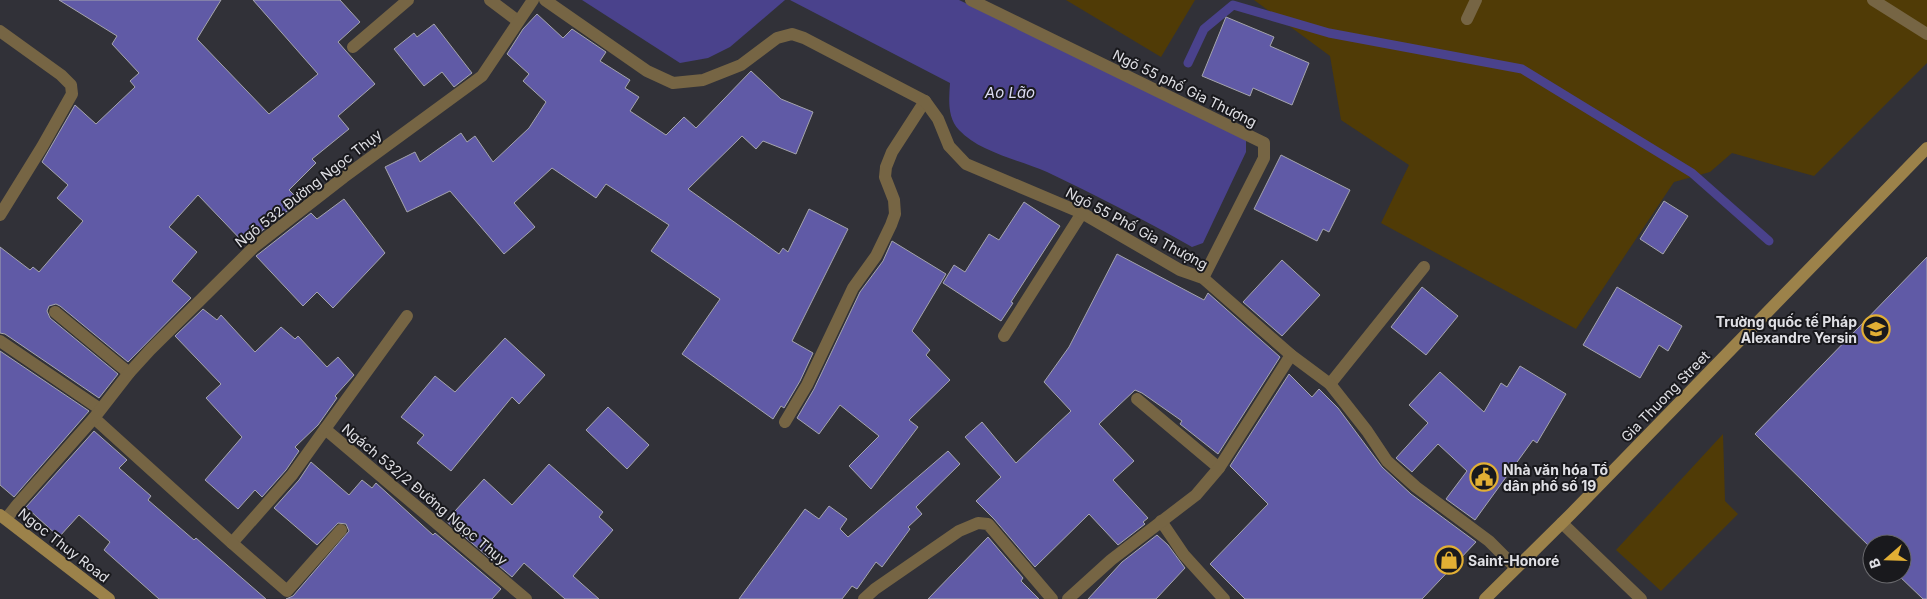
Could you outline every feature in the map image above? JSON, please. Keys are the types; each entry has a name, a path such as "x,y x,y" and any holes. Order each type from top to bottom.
{"street":[{"path":"353,47 408,0"},
{"path":"490,0 518,21"},
{"name":"Ngõ 532 Đường Ngọc Thụy","path":"3,517 17,505 150,350 254,246 344,177 482,76 533,0"},
{"name":"Ngõ 55 Phố Gia Thượng","path":"545,0 647,70 673,83 703,80 741,65 777,38 792,34 804,38 925,101 938,119 949,146 966,164 1082,213 1180,270 1203,278 1291,355 1330,384 1367,431 1387,462 1416,487 1489,541 1516,568"},
{"path":"971,0 988,4"},
{"path":"1467,19 1476,0"},
{"path":"1872,0 1927,34"},
{"name":"Ngõ 55 phố Gia Thượng","path":"988,4 1264,143 1264,158 1203,278"},
{"path":"0,31 61,75 71,85 72,94 0,215"},
{"path":"784,422 807,385 853,288 876,256 891,225 895,214 894,200 885,177 886,167 892,152 925,101"},
{"name":"Gia Thuong Street","path":"1485,599 1562,523 1927,148"},
{"path":"1004,336 1082,213"},
{"path":"1330,384 1424,267"},
{"path":"56,312 129,373"},
{"path":"325,429 406,316"},
{"path":"0,340 97,414 232,543 287,591 341,530"},
{"path":"1068,599 1111,560 1196,495 1219,468 1291,355"},
{"path":"1137,400 1219,468"},
{"name":"Ngách 532/2 Đường Ngọc Thụy","path":"232,543 292,474 325,429 526,599"},
{"name":"Ngoc Thuy Road","path":"3,517 109,599"},
{"path":"1161,521 1184,555 1224,599"},
{"path":"1562,523 1641,599"},
{"path":"864,599 875,589 959,531 978,524 988,524 1052,599"}],"shaded area":[{"path":"1066,0 1195,0 1161,57"},
{"path":"1254,0 1927,0 1927,63 1814,176 1732,153 1710,172 1674,182 1576,329 1381,223 1409,165 1341,120 1330,56"},
{"path":"1723,434 1725,501 1738,514 1661,591 1616,550"}],"water":[{"path":"582,0 785,0 730,47 708,58 680,63"},
{"name":"Ao Lão","path":"790,0 959,0 1246,137 1246,152 1203,243 1192,247 1121,208 1047,172 1000,155 967,138 952,119 949,95 950,83"}],"building":[{"path":"59,0 221,0 197,39 269,114 318,74 253,0 340,0 360,22 338,42 375,84 338,116 349,129 312,159 316,163 289,190 300,201 245,244 198,195 169,227 197,252 172,281 191,298 128,362 60,306 56,304 49,306 47,311 50,318 118,374 99,398 5,334 0,333 0,247 30,270 33,267 39,272 83,221 57,198 68,185 42,162 75,105 96,124 135,87 130,81 139,73 112,44 117,36"},
{"path":"537,14 563,38 572,29 606,52 600,61 630,80 625,88 639,97 630,111 666,135 684,117 696,128 751,71 781,99 813,112 796,154 763,141 756,149 742,136 688,189 779,254 783,248 788,252 809,209 848,229 792,341 813,353 800,381 784,408 781,406 773,419 682,354 720,299 651,251 669,225 606,184 596,198 552,168 514,203 535,227 504,254 450,191 407,212 385,167 415,152 420,162 461,133 467,142 475,136 493,162 529,128 546,102 523,81 529,74 507,54 523,29"},
{"path":"1226,17 1274,37 1270,46 1309,63 1292,105 1253,88 1250,96 1202,76"},
{"path":"434,24 472,73 454,87 442,72 424,86 394,49 414,33 417,37"},
{"path":"1281,155 1350,190 1329,232 1323,229 1317,241 1254,209"},
{"path":"344,199 385,253 333,308 317,292 303,306 256,256 311,213 317,219"},
{"path":"1664,201 1688,216 1663,254 1640,239"},
{"path":"1024,202 1060,226 1011,302 1013,303 1001,321 943,283 954,265 965,272 989,234 999,240"},
{"path":"892,241 946,274 912,331 930,350 926,355 950,380 909,420 918,427 871,489 849,466 879,436 840,405 819,434 797,418 814,389 860,292 883,261"},
{"path":"1117,254 1204,300 1208,293 1280,357 1218,454 1180,424 1182,421 1135,390 1099,424 1134,461 1113,480 1148,518 1143,522 1145,524 1118,545 1089,514 1035,567 976,501 1001,477 965,437 982,422 1016,463 1071,411 1044,382 1069,347"},
{"path":"1927,257 1927,599 1923,599 1907,584 1912,584 1912,534 1862,534 1862,539 1755,434"},
{"path":"1282,260 1320,295 1282,336 1243,302"},
{"path":"1422,287 1458,316 1426,355 1391,327"},
{"path":"1617,287 1682,326 1668,351 1659,345 1640,378 1583,345"},
{"path":"203,309 217,320 221,315 255,352 281,327 295,339 298,336 327,367 338,357 354,375 335,396 337,398 318,425 295,447 299,451 286,470 262,497 255,490 238,509 205,480 242,437 206,398 221,384 175,336"},
{"path":"505,338 545,375 519,404 512,397 451,471 417,443 424,435 401,417 435,376 455,392"},
{"path":"0,351 89,411 14,497 0,485"},
{"path":"1520,366 1566,394 1537,443 1533,440 1475,520 1446,499 1467,471 1438,444 1412,472 1396,458 1428,423 1409,405 1440,372 1484,412 1501,383 1507,387"},
{"path":"1289,374 1312,397 1319,389 1338,408 1382,467 1411,494 1476,542 1422,599 1245,599 1210,564 1268,504 1230,466"},
{"path":"608,407 649,445 627,469 586,430"},
{"path":"94,431 127,460 119,468 151,496 148,500 194,540 196,538 266,599 159,599 104,550 110,542 79,515 59,537 26,507"},
{"path":"948,451 960,464 916,507 922,514 908,527 910,529 882,567 876,562 857,589 852,586 842,599 739,599 805,509 819,519 829,506 847,519 840,529 848,537"},
{"path":"311,462 349,495 362,480 372,488 376,483 433,535 435,533 501,589 492,599 286,599 293,596 349,531 346,524 338,523 317,545 274,508 299,480"},
{"path":"549,464 603,512 599,517 613,530 573,576 599,599 565,599 524,563 512,577 446,521 484,479 512,505"},
{"path":"1157,535 1168,545 1185,568 1156,599 1088,599 1122,562"},
{"path":"988,537 1023,578 1021,581 1039,599 928,599"}],"waterway":[{"path":"1188,63 1204,29 1233,5 1329,33 1522,69 1692,173 1769,241"}],"place":[{"name":"Trường quốc tế Pháp Alexandre Yersin","path":"1876,329"},
{"name":"Nhà văn hóa Tổ dân phố số 19","path":"1484,477"},
{"name":"Saint-Honoré","path":"1449,560"}]}
